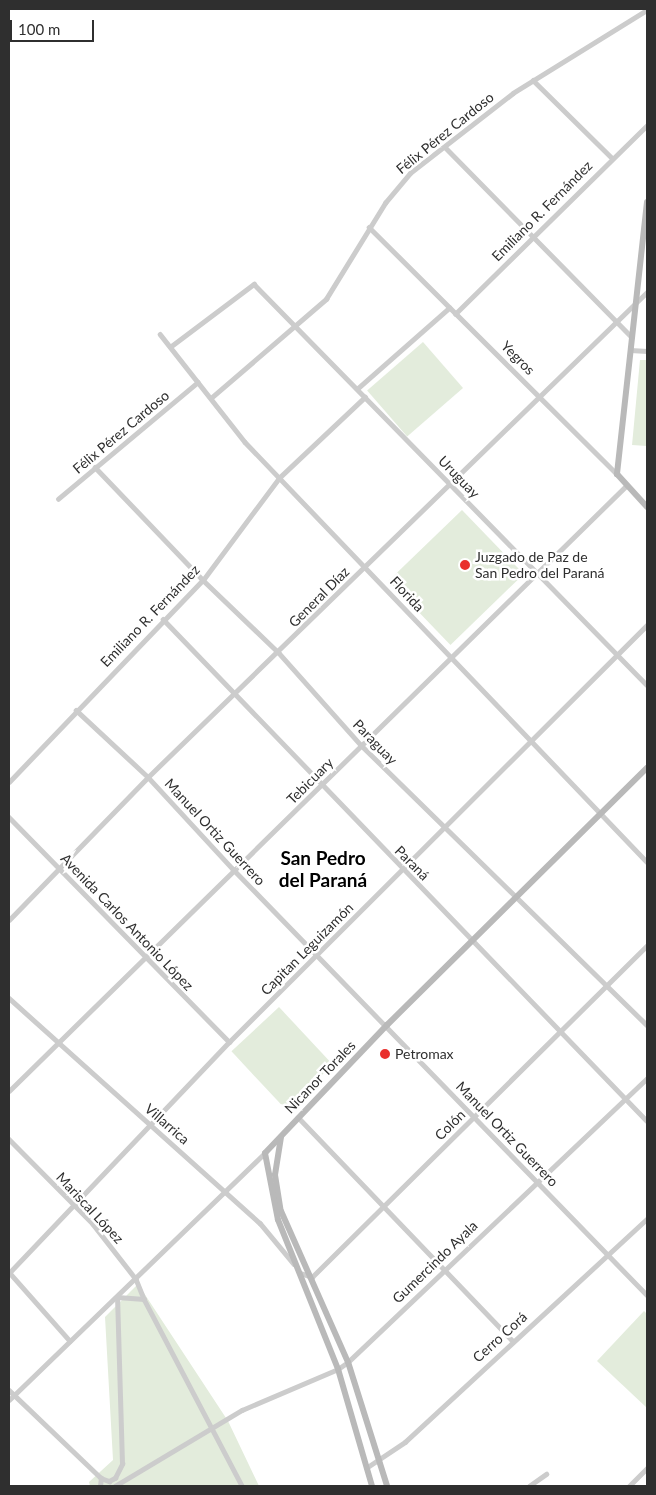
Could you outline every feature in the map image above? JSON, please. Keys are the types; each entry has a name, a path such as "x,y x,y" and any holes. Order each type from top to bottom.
{"street":[{"name":"Félix Pérez Cardoso","path":"211,398 296,327 334,288 369,227 410,173 533,80 647,10"},
{"path":"533,80 612,158"},
{"name":"Emiliano R. Fernández","path":"454,314 647,126"},
{"path":"445,147 632,336"},
{"path":"617,474 647,202"},
{"name":"Yegros","path":"369,227 454,314 617,474 647,507"},
{"name":"Uruguay","path":"170,347 254,284 647,685"},
{"name":"General Díaz","path":"9,920 148,777 279,653 450,483 647,292"},
{"path":"357,389 449,308"},
{"name":"Florida","path":"160,334 245,442 366,566 530,741 647,862"},
{"path":"630,350 647,351"},
{"name":"Félix Pérez Cardoso","path":"58,499 198,382"},
{"name":"Emiliano R. Fernández","path":"9,782 163,619 203,580 279,478 365,397"},
{"name":"Paraguay","path":"95,467 203,580 279,653 361,745 647,1024"},
{"name":"Tebicuary","path":"9,1091 57,1040 233,869 323,785 450,656 626,486"},
{"name":"Paraná","path":"163,619 238,692 403,870 562,1029 647,1121"},
{"name":"Capitan Leguizamón","path":"9,1272 75,1206 229,1042 647,625"},
{"name":"Manuel Ortiz Guerrero","path":"76,710 148,777 233,869 387,1025 647,1295"},
{"name":"Nicanor Torales","path":"9,1400 226,1192 387,1025 647,768"},
{"name":"Avenida Carlos Antonio López","path":"9,817 229,1042"},
{"name":"Colón","path":"312,1277 647,946"},
{"name":"Villarrica","path":"9,998 149,1126 226,1192 270,1234 303,1276"},
{"name":"Gumercindo Ayala","path":"112,1484 242,1410 338,1369 348,1362 443,1269 647,1078"},
{"path":"298,1117 512,1340"},
{"path":"281,1135 276,1155 278,1198 283,1218 312,1277 348,1362 387,1486"},
{"name":"Mariscal López","path":"9,1139 75,1206 136,1279 144,1299 213,1427 242,1486"},
{"name":"Villarrica","path":"264,1153 278,1220 303,1276 338,1369 372,1486"},
{"name":"Cerro Corá","path":"366,1468 380,1462 647,1219"},
{"path":"9,1272 70,1341"},
{"path":"303,1276 312,1277"},
{"path":"9,1390 101,1478 112,1484 120,1473 122,1464 117,1297 144,1299"},
{"path":"629,1486 647,1468"},
{"path":"529,1486 546,1474"},
{"path":"100,1486 101,1478"}],"green space":[{"path":"423,342 463,388 407,437 367,391"},
{"path":"640,360 647,360 647,446 632,445"},
{"path":"462,510 524,574 450,645 389,581"},
{"path":"279,1007 333,1065 285,1109 231,1051"},
{"path":"138,1284 228,1421 259,1486 90,1486 89,1482 113,1460 105,1317"},
{"path":"644,1311 647,1314 647,1408 597,1361"}],"place":[{"name":"Juzgado de Paz de San Pedro del Paraná","path":"465,565"},
{"name":"Petromax","path":"385,1054"}],"district":[{"name":"San Pedro del Paraná","path":"323,869"}]}
